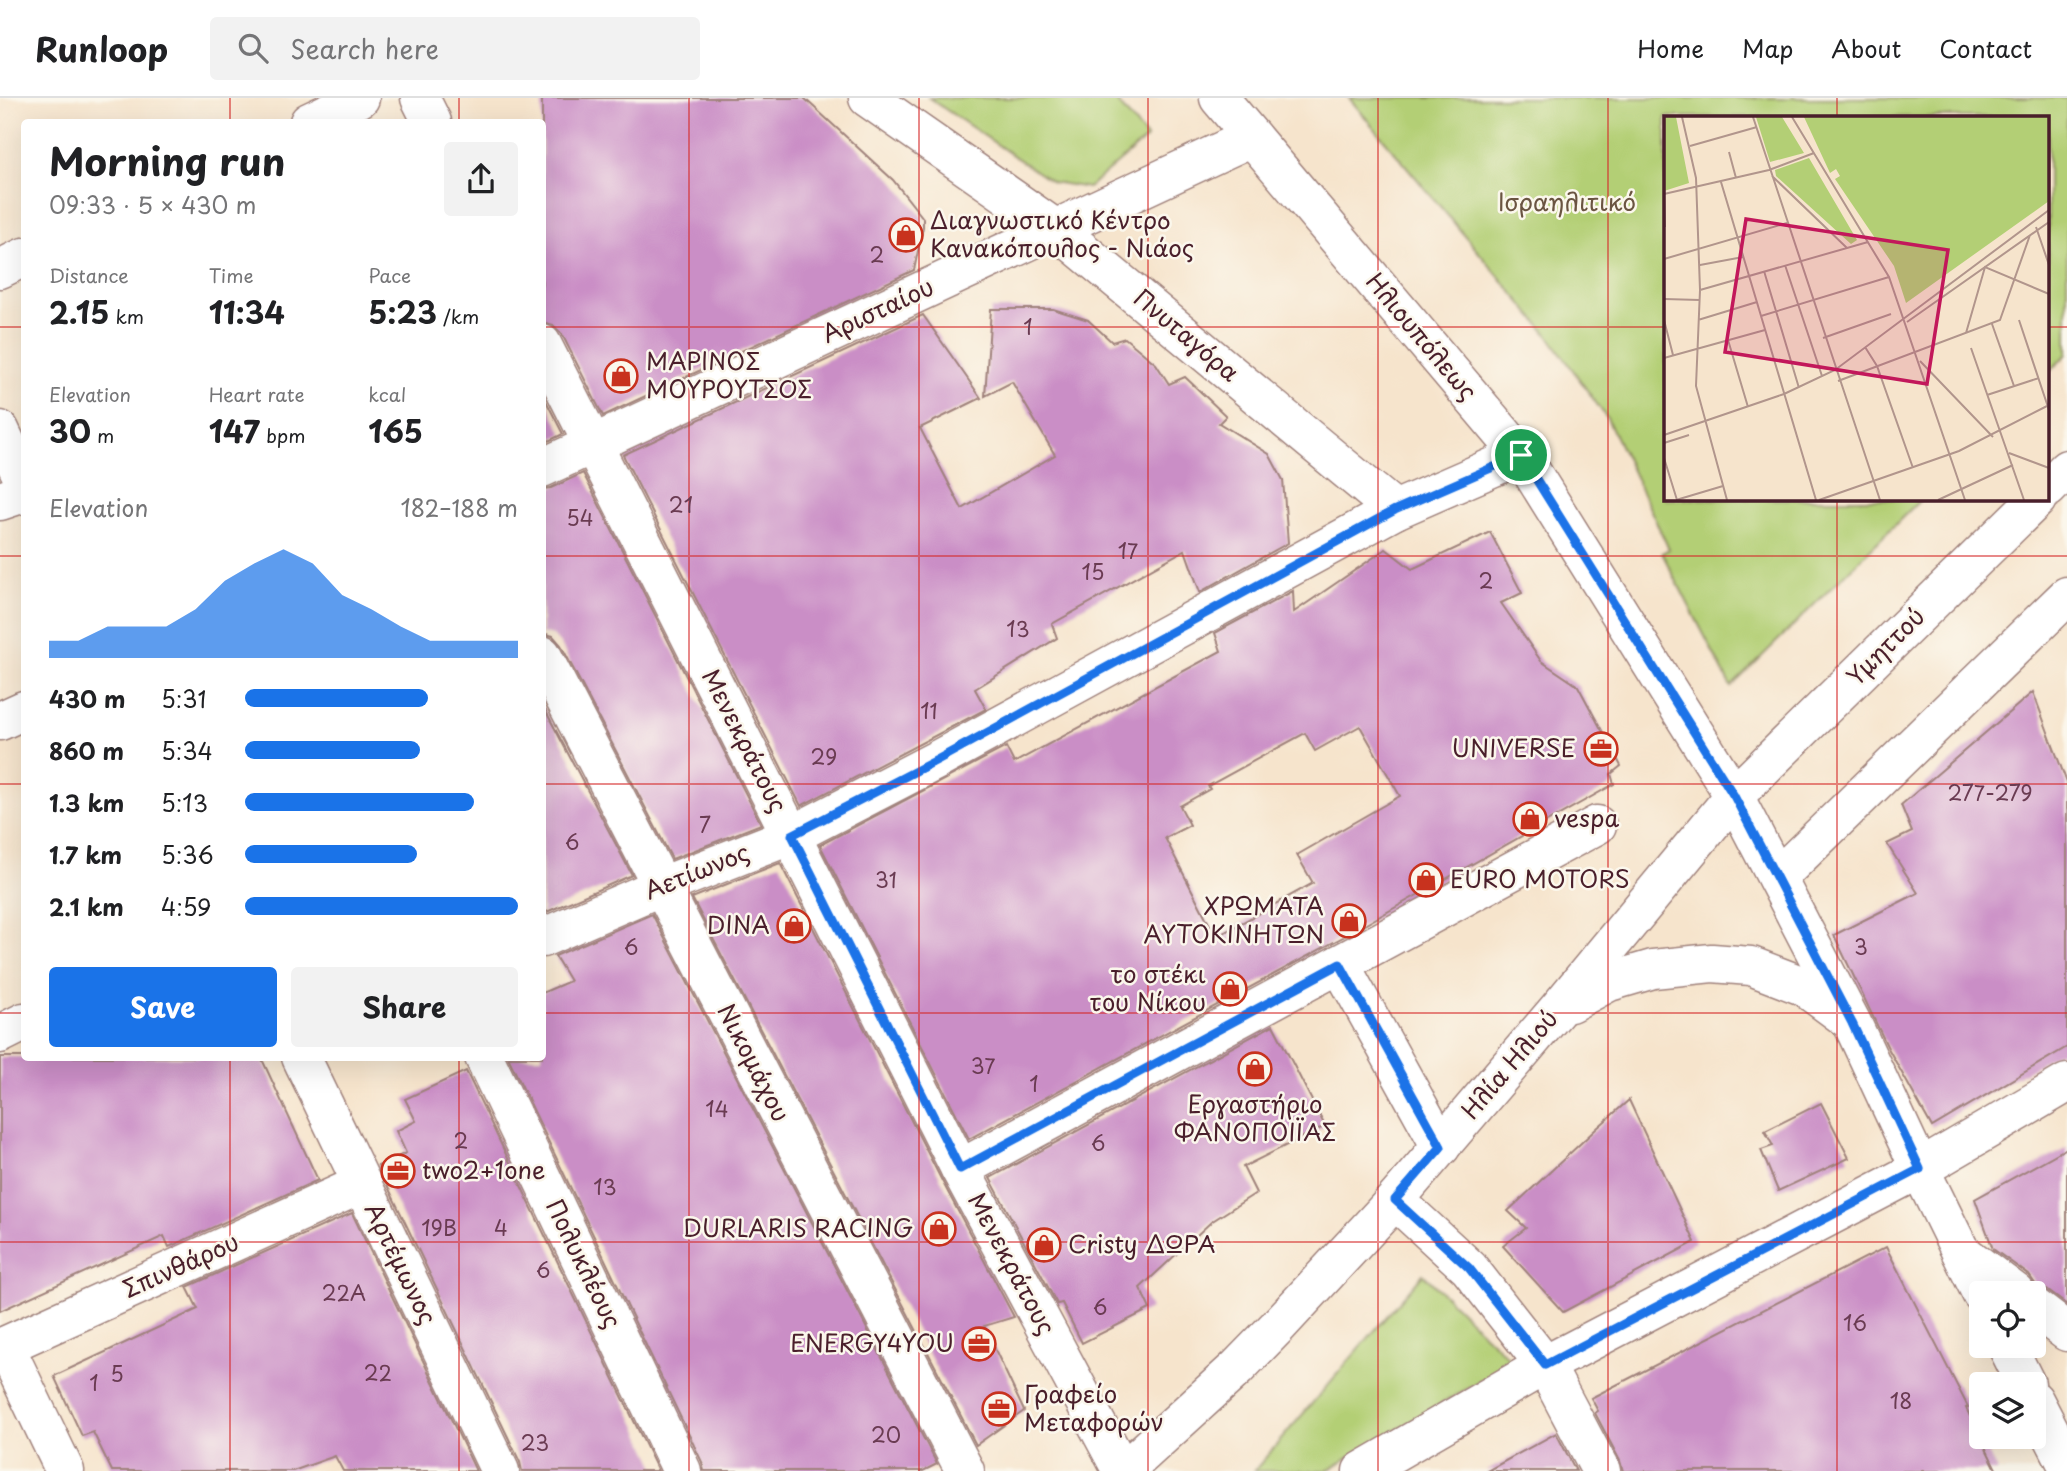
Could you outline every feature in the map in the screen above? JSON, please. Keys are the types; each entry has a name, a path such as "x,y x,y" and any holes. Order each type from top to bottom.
{"street":[{"path":"315,119 360,98"},
{"path":"420,98 430,119"},
{"name":"Πνυταγόρα","path":"868,98 1056,229 1395,510"},
{"name":"Ηλιουπόλεως","path":"1219,98 1521,455 1734,796 1852,1023 1975,1281"},
{"name":"Αρισταίου","path":"546,466 1252,137"},
{"path":"0,269 21,258"},
{"name":"Μενεκράτους","path":"546,352 960,1169 1123,1471"},
{"path":"0,430 21,475"},
{"name":"Αετίωνος","path":"546,936 662,886 792,835 937,760 1395,510 1521,455"},
{"path":"2050,486 2067,469"},
{"path":"0,501 21,494"},
{"name":"Υμηττού","path":"1734,796 2036,500"},
{"path":"1777,878 2067,596"},
{"name":"Νικομάχου","path":"546,663 965,1471"},
{"path":"0,722 21,712"},
{"name":"Ηλία Ηλιού","path":"1123,1471 1237,1368 1395,1200 1734,796"},
{"path":"960,1169 1597,825"},
{"path":"1558,1009 1609,982 1653,969 1712,963 1751,966 1803,986 1852,1023"},
{"path":"1340,964 1441,1147"},
{"path":"0,1034 21,1024"},
{"name":"Αρτέμωνος","path":"303,1061 500,1471"},
{"name":"Πολυκλέους","path":"486,1061 682,1471"},
{"path":"1362,1471 1545,1365 1920,1169 2067,1083"},
{"name":"Σπινθάρου","path":"2,1347 362,1184"},
{"path":"1395,1200 1469,1268 1545,1365 1601,1471"},
{"path":"1961,1252 2000,1281"},
{"path":"2046,1316 2067,1332"},
{"path":"2,1347 65,1471"},
{"path":"2046,1423 2067,1464"}],"green space":[{"path":"929,98 1114,98 1147,138 1088,188 1052,182"},
{"name":"Ισραηλιτικό","path":"1349,98 2067,98 2067,354 2050,371 2050,116 1664,116 1664,500 1920,500 1731,687 1662,553 1669,549 1608,420 1549,336"},
{"path":"1423,1274 1513,1362 1326,1471 1254,1471"}],"building":[{"path":"542,98 804,98 893,180 923,218 914,270 603,416 562,334 553,325 546,323 546,119 542,119"},
{"path":"991,309 1053,309 1088,320 1112,342 1125,338 1156,364 1169,384 1185,377 1226,416 1219,423 1269,454 1283,480 1288,543 1200,592 1185,550 1052,624 1057,638 975,689 986,709 801,806 623,455 923,315 981,398 920,428 962,509 1055,455 1012,382 985,396"},
{"path":"546,401 563,434 546,442"},
{"path":"583,473 761,824 672,859 561,645 553,636 546,634 546,489"},
{"path":"1490,532 1522,593 1501,603 1541,661 1578,686 1621,766 1611,774 1614,784 1343,937 969,1139 820,845 1006,747 1014,763 1221,651 1215,633 1293,591 1294,612 1386,549 1412,569","holes":["1360,726 1400,796 1297,855 1313,883 1216,937 1165,838 1190,825 1180,806 1210,789 1208,786 1305,733 1315,751"]},
{"path":"2033,692 2067,783 2067,1047 1932,1127 1888,1048 1834,935 1918,893 1887,844 1912,832 1901,805"},
{"path":"546,712 632,875 546,912"},
{"path":"780,863 1014,1317 984,1326 1024,1411 976,1445 692,898"},
{"path":"652,914 937,1464 923,1471 704,1471 510,1061 546,1061 546,991 570,981 555,956"},
{"path":"1273,1025 1325,1126 1243,1167 1256,1193 1211,1222 1140,1288 1150,1309 1082,1343 1062,1303 1057,1304 990,1178"},
{"path":"0,1057 21,1057 21,1061 263,1061 318,1180 169,1247 164,1236 0,1311"},
{"path":"466,1071 658,1471 522,1471 378,1166 406,1153 396,1131 416,1121 405,1099"},
{"path":"1629,1100 1695,1242 1563,1312 1503,1246 1526,1228 1508,1211"},
{"path":"1821,1103 1849,1158 1778,1191 1761,1150 1773,1146 1765,1131"},
{"path":"2067,1148 2067,1305 2046,1290 2046,1281 2033,1281 1993,1249 1975,1199"},
{"path":"352,1213 476,1471 343,1471 335,1456 293,1471 112,1471 93,1432 82,1436 54,1376 198,1309 187,1287"},
{"path":"1886,1247 1968,1407 1969,1449 1986,1449 1997,1471 1623,1471 1595,1413 1598,1411 1591,1398"},
{"path":"1556,1433 1576,1471 1487,1471"}],"place":[{"name":"Διαγνωστικό Κέντρο Κανακόπουλος - Νιάος","path":"906,235"},
{"name":"ΜΑΡΙΝΟΣ ΜΟΥΡΟΥΤΣΟΣ","path":"621,376"},
{"name":"UNIVERSE","path":"1601,749"},
{"name":"vespa","path":"1530,819"},
{"name":"EURO MOTORS","path":"1426,880"},
{"name":"ΧΡΩΜΑΤΑ ΑΥΤΟΚΙΝΗΤΩΝ","path":"1349,921"},
{"name":"DINA","path":"794,926"},
{"name":"το στέκι του Νίκου","path":"1230,989"},
{"name":"Εργαστήριο ΦΑΝΟΠΟΙΪΑΣ","path":"1255,1069"},
{"name":"two2+1one","path":"398,1171"},
{"name":"DURLARIS RACING","path":"939,1229"},
{"name":"Cristy ΔΩΡΑ","path":"1044,1245"},
{"name":"ENERGY4YOU","path":"979,1344"},
{"name":"Γραφείο Μεταφορών","path":"999,1409"}],"route":[{"path":"1521,455 1734,796 1852,1023 1920,1169 1545,1365 1469,1268 1395,1200 1441,1147 1340,964 960,1169 792,835 937,760 1395,510 1521,455"}]}
